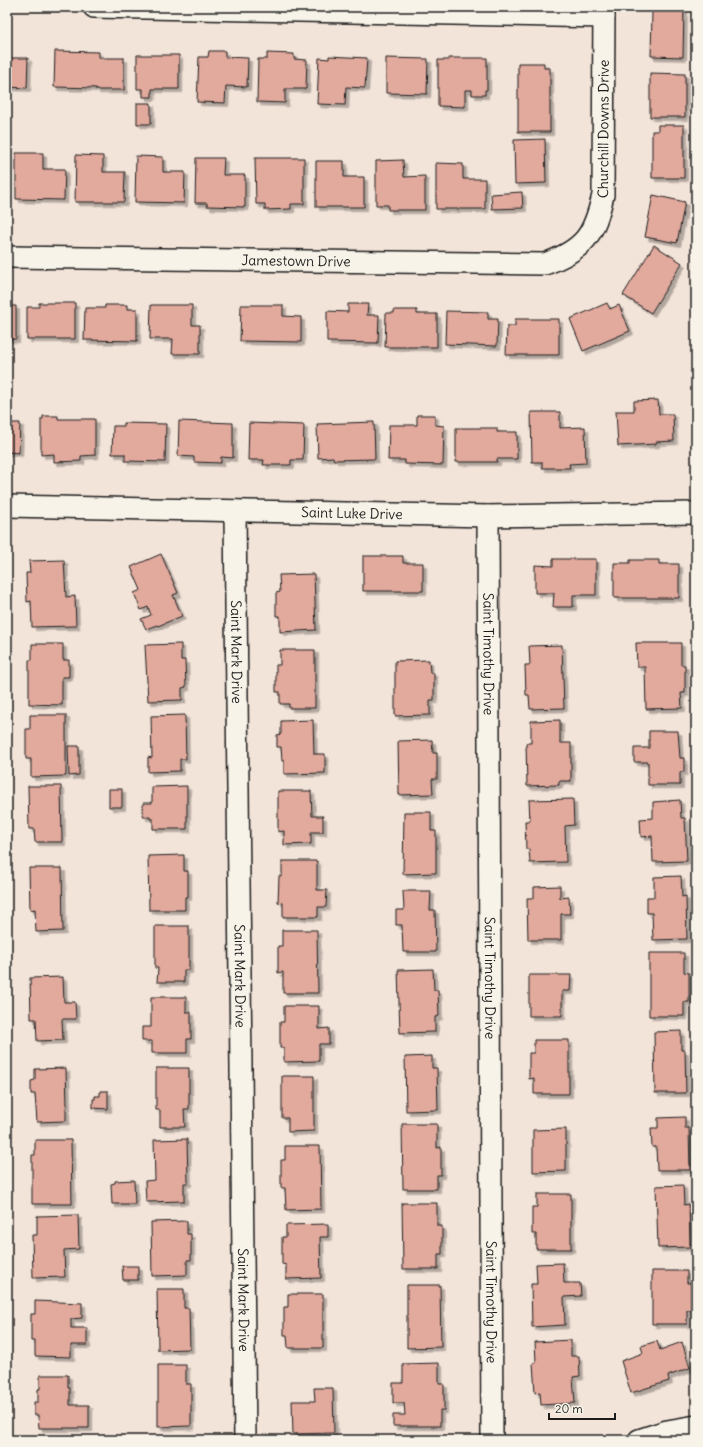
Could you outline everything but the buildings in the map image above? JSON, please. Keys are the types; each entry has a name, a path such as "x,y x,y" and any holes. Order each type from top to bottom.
{"street":[{"path":"94,7 604,12"},
{"name":"Churchill Downs Drive","path":"580,245 591,233 598,218 603,195 604,12"},
{"name":"Jamestown Drive","path":"7,256 546,264 564,257 580,245"},
{"name":"Saint Luke Drive","path":"7,506 488,516 696,513"},
{"name":"Saint Mark Drive","path":"235,511 244,1440"},
{"name":"Saint Timothy Drive","path":"488,516 492,1440"},
{"path":"638,1440 667,1431 696,1426"}]}
